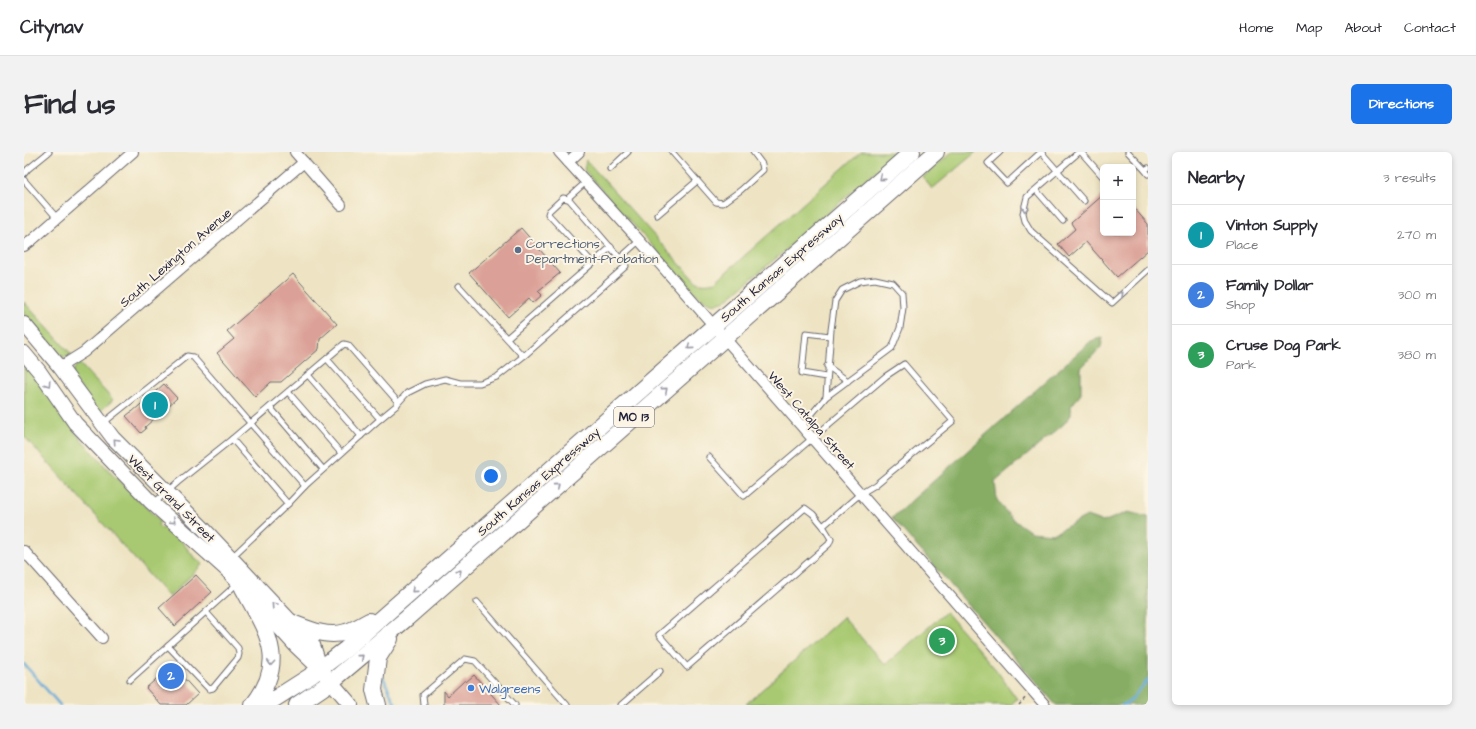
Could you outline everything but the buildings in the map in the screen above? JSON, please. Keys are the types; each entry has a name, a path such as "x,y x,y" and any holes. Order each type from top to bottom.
{"main road":[{"name":"South Kansas Expressway","path":"265,705 320,669 346,649 912,152"},
{"name":"South Kansas Expressway","path":"297,705 331,682 407,618 723,338 936,152"},
{"name":"West Grand Street","path":"24,324 60,367 113,438 166,492 227,562 313,645 320,669"},
{"name":"West Grand Street","path":"24,353 39,371 75,423 153,504 227,562 241,585 297,647 320,669 351,705"},
{"path":"241,585 268,635 272,652 271,666 267,681 261,694 252,705"},
{"path":"290,622 311,631 336,634 347,632 392,609"},
{"path":"378,705 374,690 378,658 391,638 407,618"}],"street":[{"path":"24,246 133,152"},
{"path":"295,152 341,204"},
{"name":"West Catalpa Street","path":"559,152 639,241 1045,705"},
{"path":"568,162 579,152"},
{"name":"South Lexington Avenue","path":"60,367 84,352 304,162"},
{"path":"24,551 102,638"}],"lane":[{"path":"24,174 49,152"},
{"path":"610,169 628,152"},
{"path":"672,152 716,202 723,203 741,190 763,170 762,164 754,152"},
{"path":"1000,152 988,162 1007,183 1041,152 1084,201"},
{"path":"1100,175 1080,152 1057,170 1028,197 1024,213 1025,221 1031,231 1112,302 1148,270"},
{"path":"1128,152 1147,171"},
{"path":"24,180 57,218"},
{"path":"657,215 698,181"},
{"path":"568,199 586,182"},
{"path":"1036,190 1063,221"},
{"path":"227,562 323,469 398,403 407,393 425,384 445,379 460,383 480,383 497,377 525,355 625,268 625,264 611,247 568,199 563,198 549,211 548,214 592,263"},
{"path":"620,258 639,241"},
{"path":"507,338 611,247"},
{"path":"801,427 826,397 892,348 900,328 902,308 902,293 893,283 875,279 860,281 842,290 836,301 830,336 826,377 826,397"},
{"path":"459,286 521,354 525,355"},
{"path":"826,377 802,373 806,332 830,336"},
{"path":"153,504 346,344 398,403"},
{"path":"102,424 187,356 190,356 193,357 305,486"},
{"path":"327,359 380,419"},
{"path":"709,457 744,496 886,376 904,364 953,421 875,485 860,494 823,526"},
{"path":"827,366 848,381"},
{"path":"308,375 361,436"},
{"path":"288,392 341,453"},
{"path":"270,407 323,469"},
{"path":"232,439 288,504"},
{"path":"805,508 823,526 831,539 829,544 687,667 659,635 805,508"},
{"path":"130,680 206,612 241,585"},
{"path":"477,602 567,705"},
{"path":"168,646 209,689 213,688 238,658 239,654 238,648 206,612"},
{"path":"424,705 423,695 464,659 476,661 515,705"},
{"path":"621,705 660,672"}],"green space":[{"path":"861,152 897,152 779,256 725,301 720,303 705,301 695,293 584,170 586,160 695,281 707,283 715,282"},
{"path":"952,152 976,152 932,189 923,177"},
{"path":"24,302 72,355 63,357 59,355 24,315"},
{"path":"1103,337 1101,347 1081,368 1081,394 1071,406 1071,415 1064,424 995,482 997,500 1011,518 1031,532 1053,534 1087,516 1103,522 1128,512 1148,517 1148,705 1056,705 892,518 1091,341"},
{"path":"24,358 75,432 112,474 160,521 158,525 162,529 165,526 180,539 193,556 203,564 169,597 24,436"},
{"path":"79,363 113,400 98,413 72,376 74,369"},
{"path":"946,612 997,671 1017,699 1010,705 746,704 843,617 885,665"}],"waterway":[{"path":"24,664 60,705"},
{"path":"383,677 396,705"},
{"path":"1122,705 1129,702 1148,680"}],"place":[{"name":"Corrections Department-Probation","path":"518,250"},
{"name":"Vinton Supply","path":"155,405"},
{"name":"Cruse Dog Park","path":"942,641"},
{"name":"Family Dollar","path":"171,676"},
{"name":"Walgreens","path":"471,688"}]}
